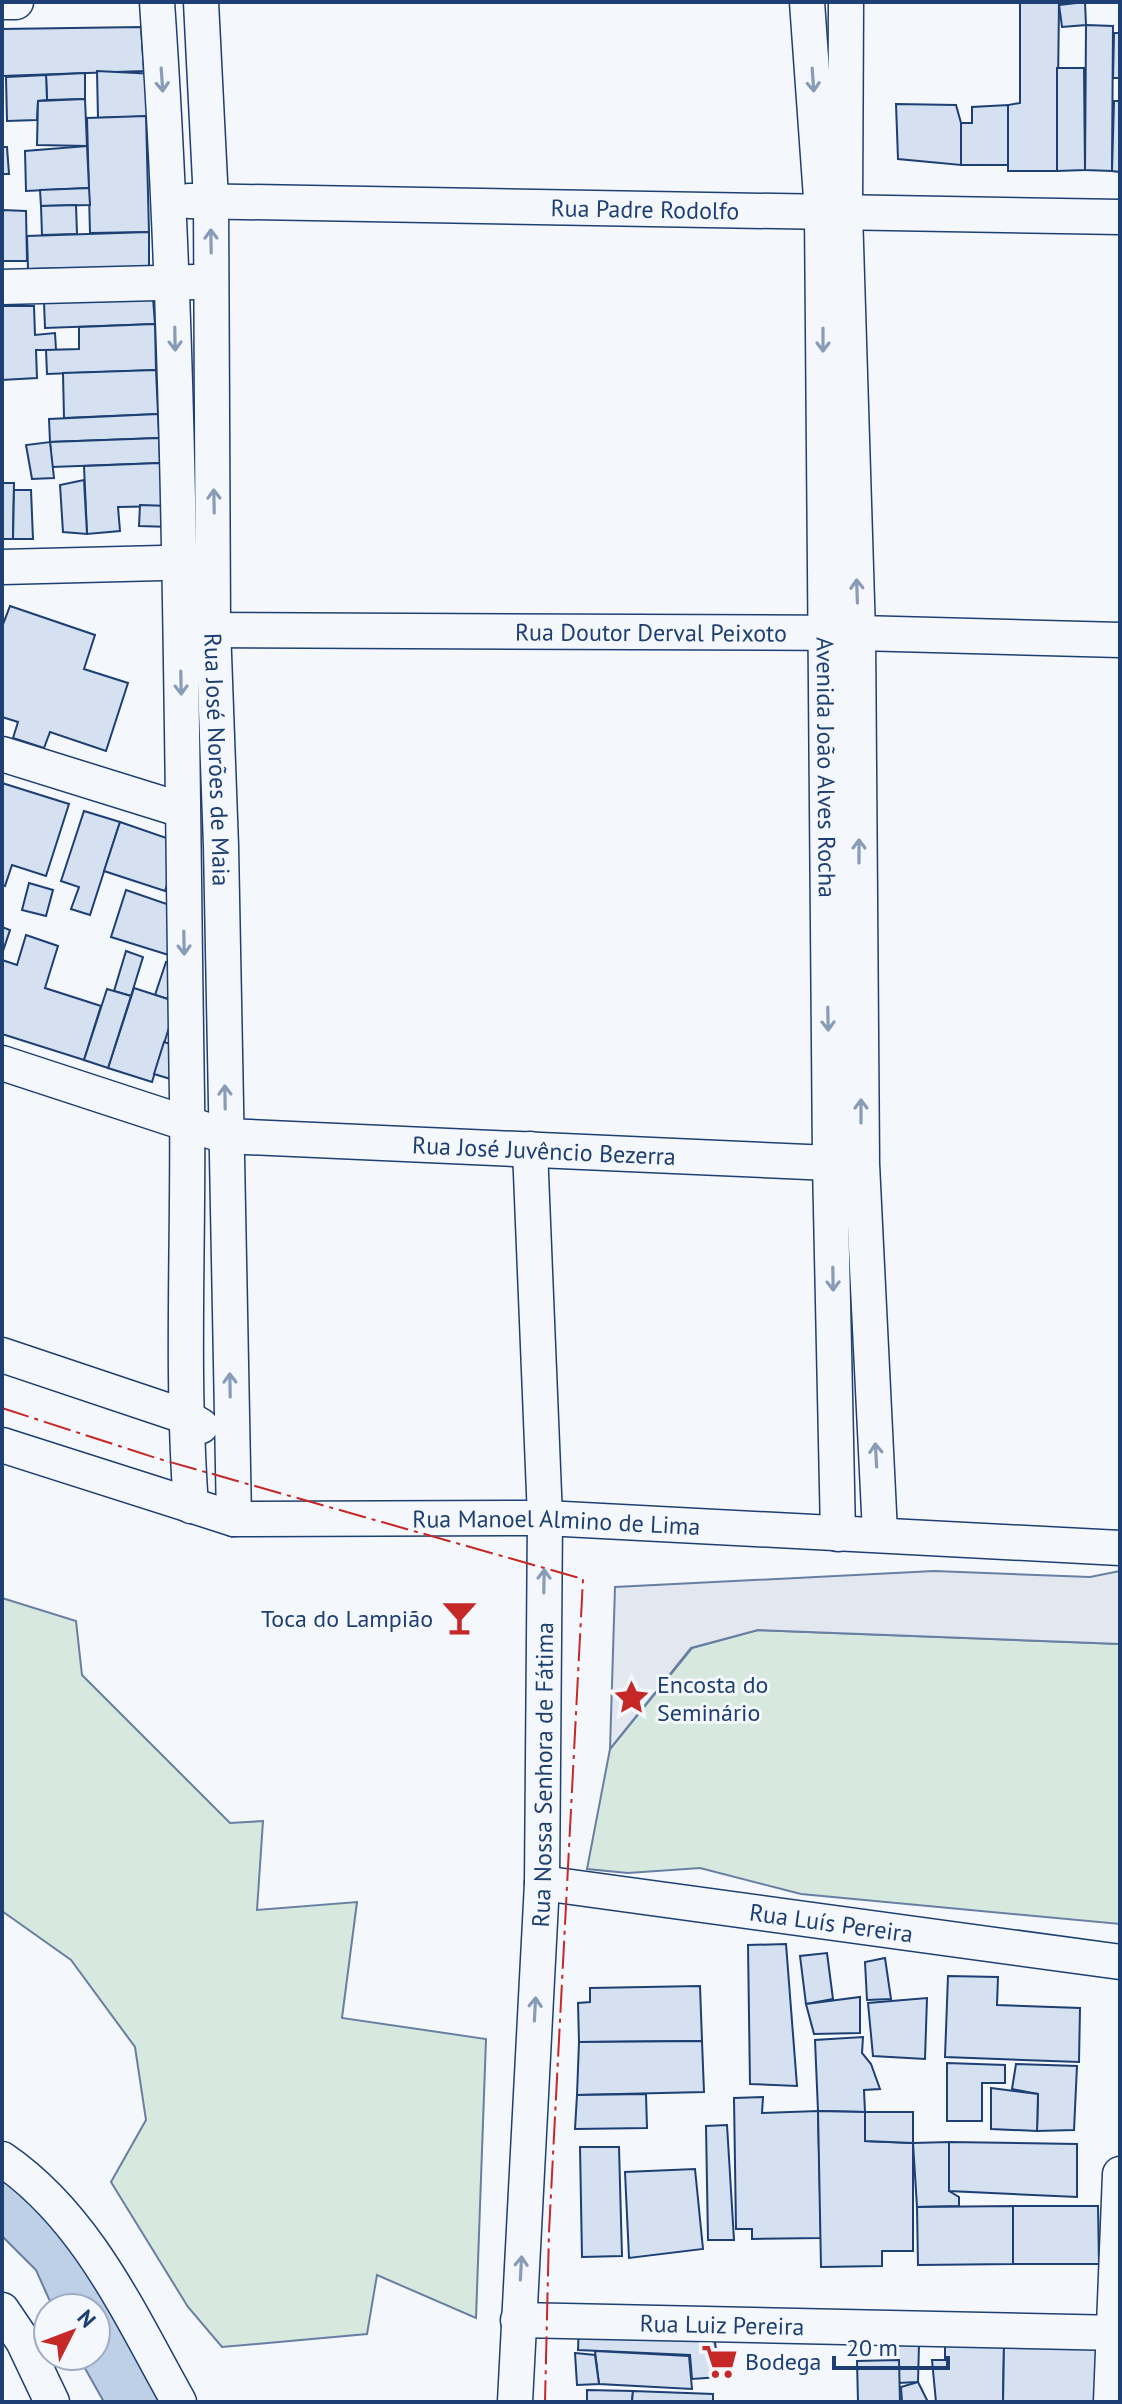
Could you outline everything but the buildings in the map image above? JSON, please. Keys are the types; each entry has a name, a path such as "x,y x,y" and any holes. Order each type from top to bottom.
{"street":[{"path":"2,2 16,2"},
{"name":"Rua José Norões de Maia","path":"157,2 171,201 179,563 197,629 221,846 234,1519"},
{"name":"Rua José Norões de Maia","path":"191,1506 184,1416 187,1125 182,810 197,629 215,561 211,201 201,2"},
{"name":"Avenida João Alves Rocha","path":"807,2 833,212"},
{"name":"Avenida João Alves Rocha","path":"838,1534 846,1164 842,633 833,212 846,2"},
{"name":"Rua Padre Rodolfo","path":"171,201 1120,217"},
{"path":"2,287 212,282"},
{"path":"2,567 215,561"},
{"name":"Rua Doutor Derval Peixoto","path":"197,629 842,633 1120,640"},
{"path":"2,754 182,810"},
{"path":"2,1063 225,1136"},
{"name":"Rua José Juvêncio Bezerra","path":"225,1136 846,1164"},
{"name":"Rua Nossa Senhora de Fátima","path":"515,2402 542,1883 545,1518 530,1149"},
{"name":"Avenida João Alves Rocha","path":"846,1164 880,1533"},
{"path":"2,1355 184,1416 231,1443"},
{"name":"Rua Manoel Almino de Lima","path":"2,1445 234,1519 545,1518 838,1534 880,1533 1120,1548"},
{"name":"Rua Luís Pereira","path":"542,1883 1120,1962"},
{"path":"2,2159 31,2179 73,2225 102,2266 179,2402"},
{"path":"1111,2402 1120,2174"},
{"path":"2,2310 12,2350 52,2402"},
{"name":"Rua Luiz Pereira","path":"518,2320 1115,2333"}],"shaded area":[{"name":"Encosta do Seminário","path":"934,1571 1090,1577 1120,1571 1120,1644 758,1630 691,1648 610,1749 615,1587"},
{"path":"2,1598 76,1621 82,1675 230,1823 263,1821 257,1910 357,1902 342,2018 486,2039 476,2318 377,2275 367,2334 222,2347 188,2307 111,2182 146,2120 135,2047 71,1960 2,1911"},
{"path":"758,1630 1120,1644 1120,1924 801,1894 700,1868 628,1873 587,1869 610,1749 692,1648"}],"water":[{"path":"2,2179 31,2199 56,2222 104,2292 46,2292 36,2270 2,2236"},
{"path":"112,2306 161,2402 104,2402 87,2372 112,2372"}],"power":[{"path":"2,1408 156,1458 583,1579 549,2232 545,2402"}],"place":[{"name":"Toca do Lampião","path":"459,1618"},
{"name":"Encosta do Seminário","path":"631,1698"},
{"name":"Bodega","path":"719,2361"}]}
